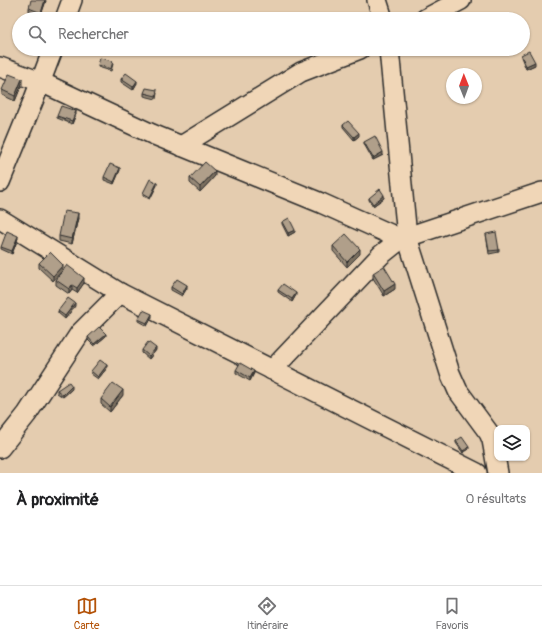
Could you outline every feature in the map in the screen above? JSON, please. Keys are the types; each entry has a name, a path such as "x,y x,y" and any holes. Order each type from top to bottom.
{"street":[{"path":"68,12 72,0"},
{"path":"377,0 381,12"},
{"path":"438,12 461,0"},
{"path":"0,182 50,56"},
{"path":"181,146 301,72 342,56"},
{"path":"390,56 404,238 450,373 458,391 489,433 492,440 498,473"},
{"path":"0,67 41,82 152,134 404,238"},
{"path":"272,370 381,255 404,238 542,192"},
{"path":"0,219 120,293 476,473"},
{"path":"0,448 27,414 80,333 120,293"}],"building":[{"path":"31,0 45,0 41,12 29,8"},
{"path":"530,53 535,62 526,66 521,56 530,56"},
{"path":"100,58 113,61 111,69 98,65"},
{"path":"126,73 137,81 133,87 121,79"},
{"path":"9,74 22,79 15,96 2,90"},
{"path":"146,88 157,90 156,96 144,93"},
{"path":"61,106 76,111 72,121 57,116"},
{"path":"348,121 359,133 354,137 343,125"},
{"path":"375,136 383,152 373,158 364,142"},
{"path":"205,162 215,171 200,187 190,178"},
{"path":"110,164 120,168 114,182 104,177"},
{"path":"150,179 157,183 150,197 143,193"},
{"path":"380,189 384,195 373,204 369,198"},
{"path":"64,211 78,213 72,239 59,236"},
{"path":"289,218 295,230 288,233 282,222"},
{"path":"7,231 18,236 12,251 1,247"},
{"path":"496,232 499,250 489,251 486,234"},
{"path":"346,234 360,249 347,262 333,246"},
{"path":"50,252 63,265 53,276 39,263"},
{"path":"67,265 84,278 77,288 72,285 69,289 56,280"},
{"path":"384,266 395,284 384,291 373,273"},
{"path":"177,279 187,285 182,294 171,287"},
{"path":"283,284 296,293 292,299 278,290"},
{"path":"68,298 75,303 65,316 58,311"},
{"path":"143,310 152,314 147,323 138,319"},
{"path":"99,327 106,334 94,344 88,337"},
{"path":"148,342 156,348 149,356 142,350"},
{"path":"100,360 107,365 98,377 91,371"},
{"path":"240,363 254,371 250,378 236,370"},
{"path":"69,382 72,386 63,395 57,390"},
{"path":"113,383 123,390 110,407 101,399"},
{"path":"462,437 469,447 463,451 456,441"}]}
